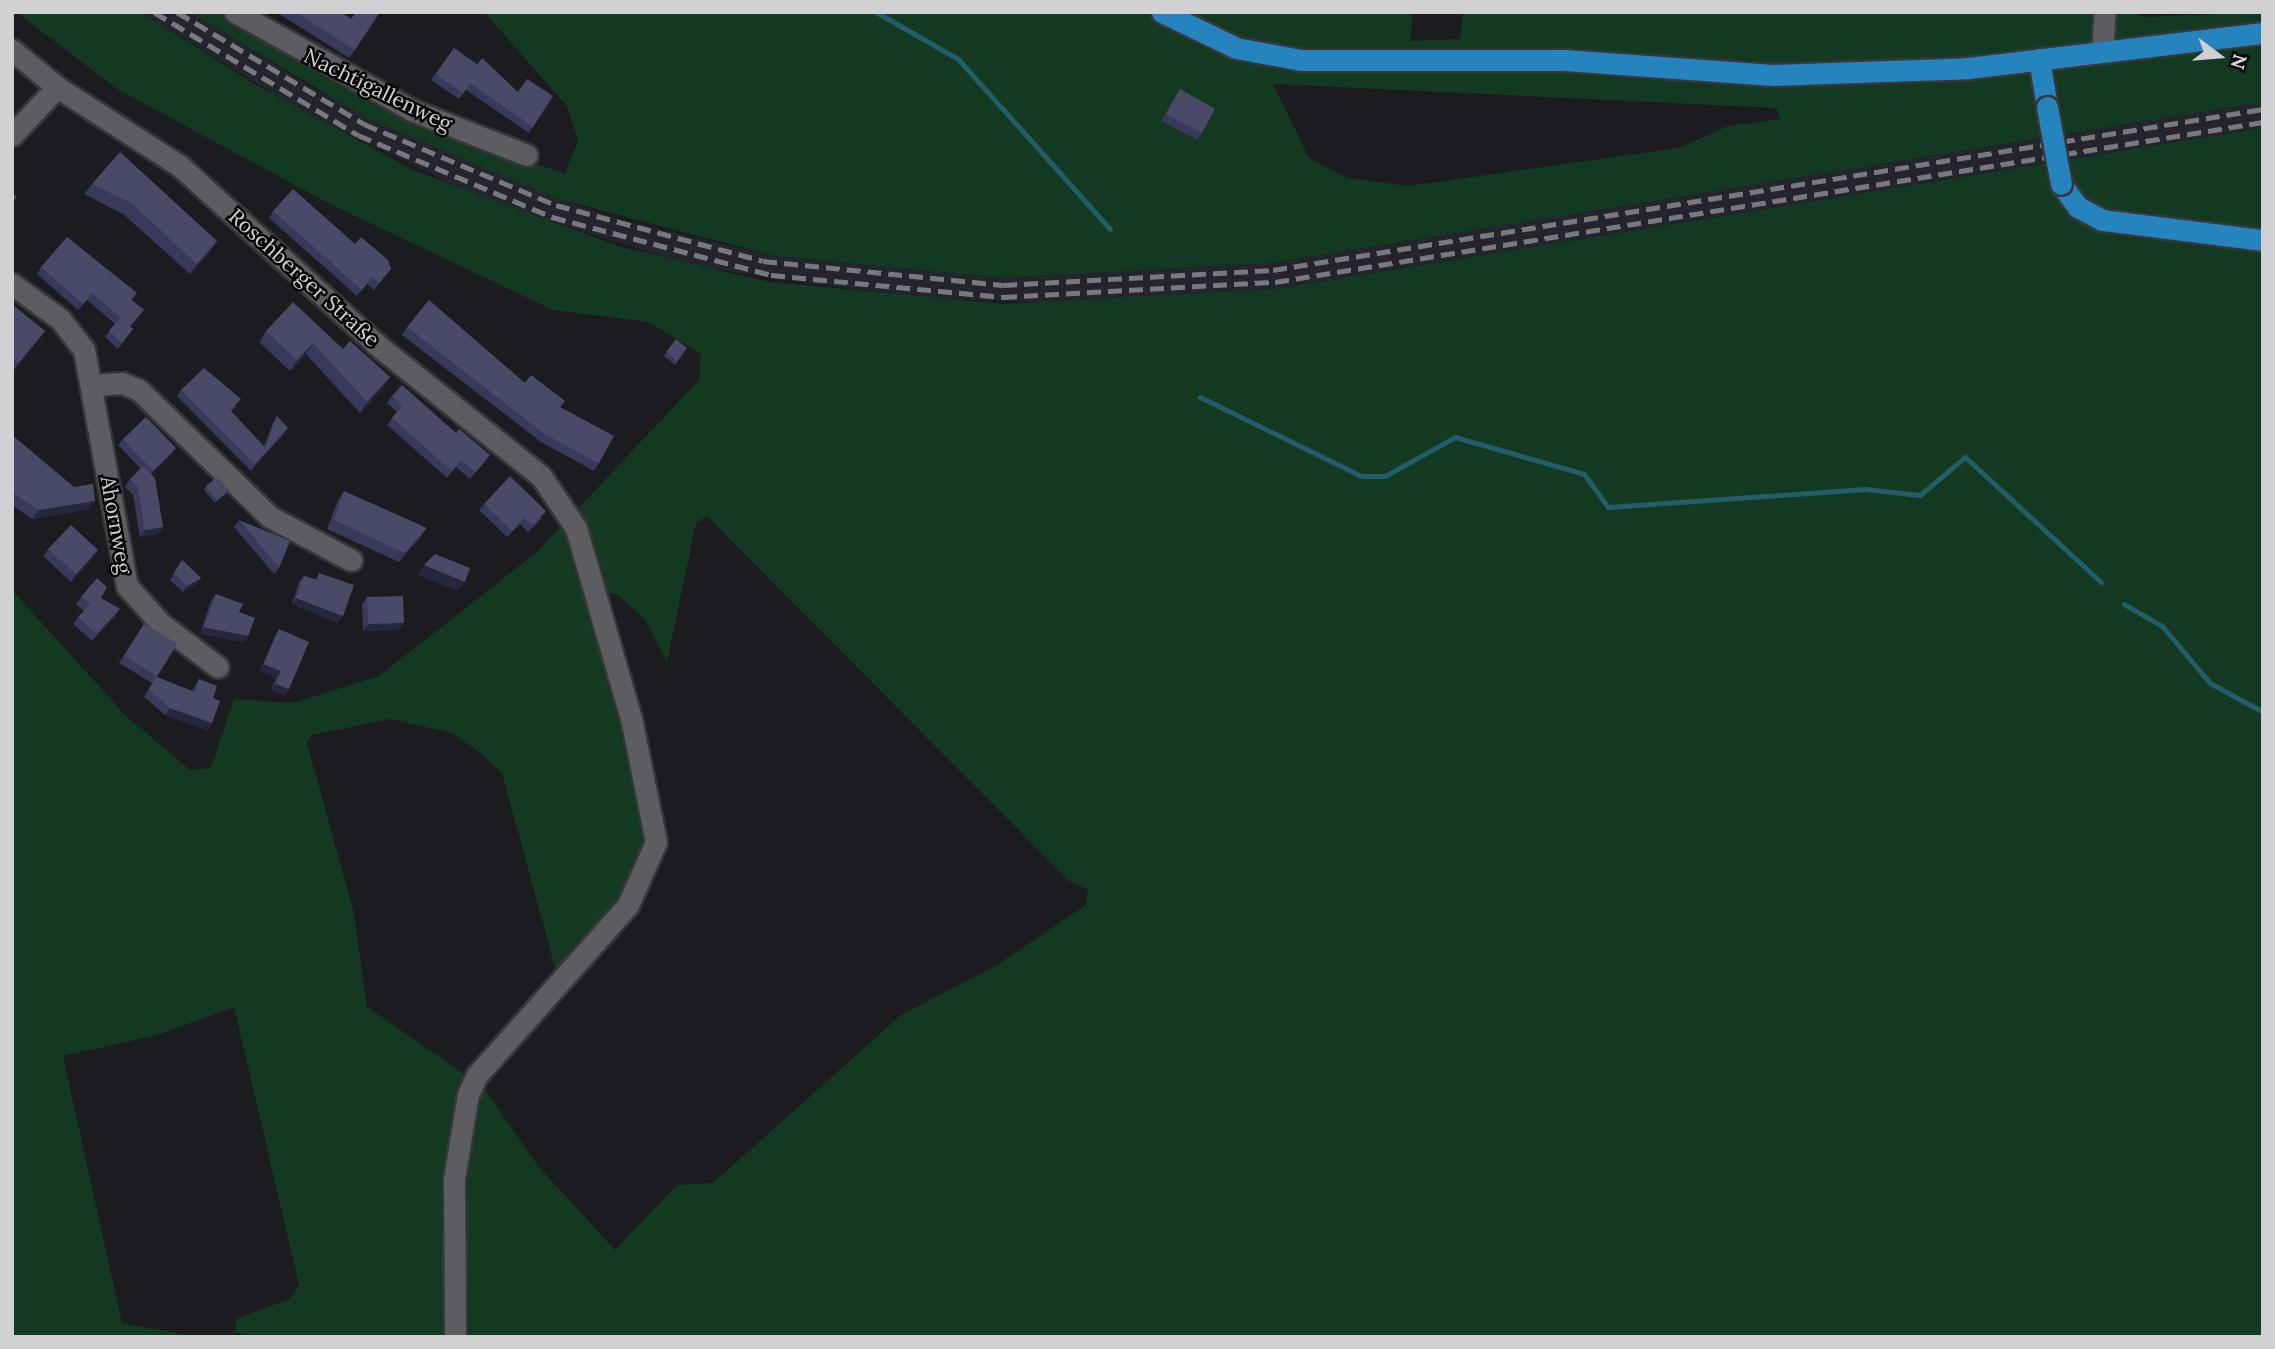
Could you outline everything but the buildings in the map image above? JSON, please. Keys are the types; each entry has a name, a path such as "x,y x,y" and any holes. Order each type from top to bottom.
{"main road":[{"path":"1162,12 1236,48 1301,60 1564,60 1772,75 1872,74 2039,59 2263,33"},
{"path":"2039,59 2062,184 2078,207 2102,220 2263,240"}],"street":[{"name":"Nachtigallenweg","path":"235,12 412,110 527,155"},
{"path":"2102,51 2105,12"},
{"name":"Roschberger Straße","path":"12,50 57,87 180,166 366,335 541,477 576,528 631,718 656,842 628,905 477,1075 468,1094 454,1179 455,1337"},
{"path":"12,135 57,87"},
{"name":"Ahornweg","path":"12,284 77,337 93,385 127,586 161,624 219,667"},
{"path":"93,385 122,383 139,390 270,517 351,561"}],"shaded area":[{"path":"141,12 189,12 318,91 558,199 629,222 775,256 1003,278 1272,263 2263,102 2263,128 1276,289 1075,303 922,299 692,266 488,201 306,114"}],"green space":[{"path":"16,12 141,12 251,82 413,170 621,247 770,282 1003,304 1276,289 2263,128 2263,1337 251,1337 235,1332 237,1318 290,1299 299,1285 234,1007 158,1035 63,1056 122,1323 200,1337 12,1337 12,590 126,716 190,770 211,768 234,699 293,703 379,676 537,552 699,380 701,354 649,322 553,310 332,205 119,90","holes":["707,516 1068,880 1088,890 1086,905 997,965 901,1015 713,1183 677,1185 615,1250 538,1166 483,1087 367,1007 354,913 307,743 312,735 390,719 452,733 502,773 556,971 623,899 644,856 649,823 588,591 617,594 644,618 667,662 696,523"]},
{"path":"189,12 218,12 321,76 406,118 565,174 578,141 567,106 484,12 1412,12 1411,41 1460,39 1463,12 2135,12 2143,17 2263,12 2263,102 1272,263 1004,278 775,256 558,199 367,118","holes":["1273,84 1776,108 1781,119 1728,126 1679,148 1408,186 1347,178 1309,158"]}],"waterway":[{"path":"876,12 958,59 1110,229"},
{"path":"1200,397 1361,476 1385,476 1455,437 1584,474 1608,507 1865,489 1920,495 1965,457 2101,582"},
{"path":"2124,604 2162,626 2210,683 2263,712"}],"railway":[{"path":"154,12 358,135 552,217 771,275 1003,297 1275,282 2263,122"},
{"path":"177,12 364,124 556,205 763,261 1003,285 1273,270 2263,109"}]}
